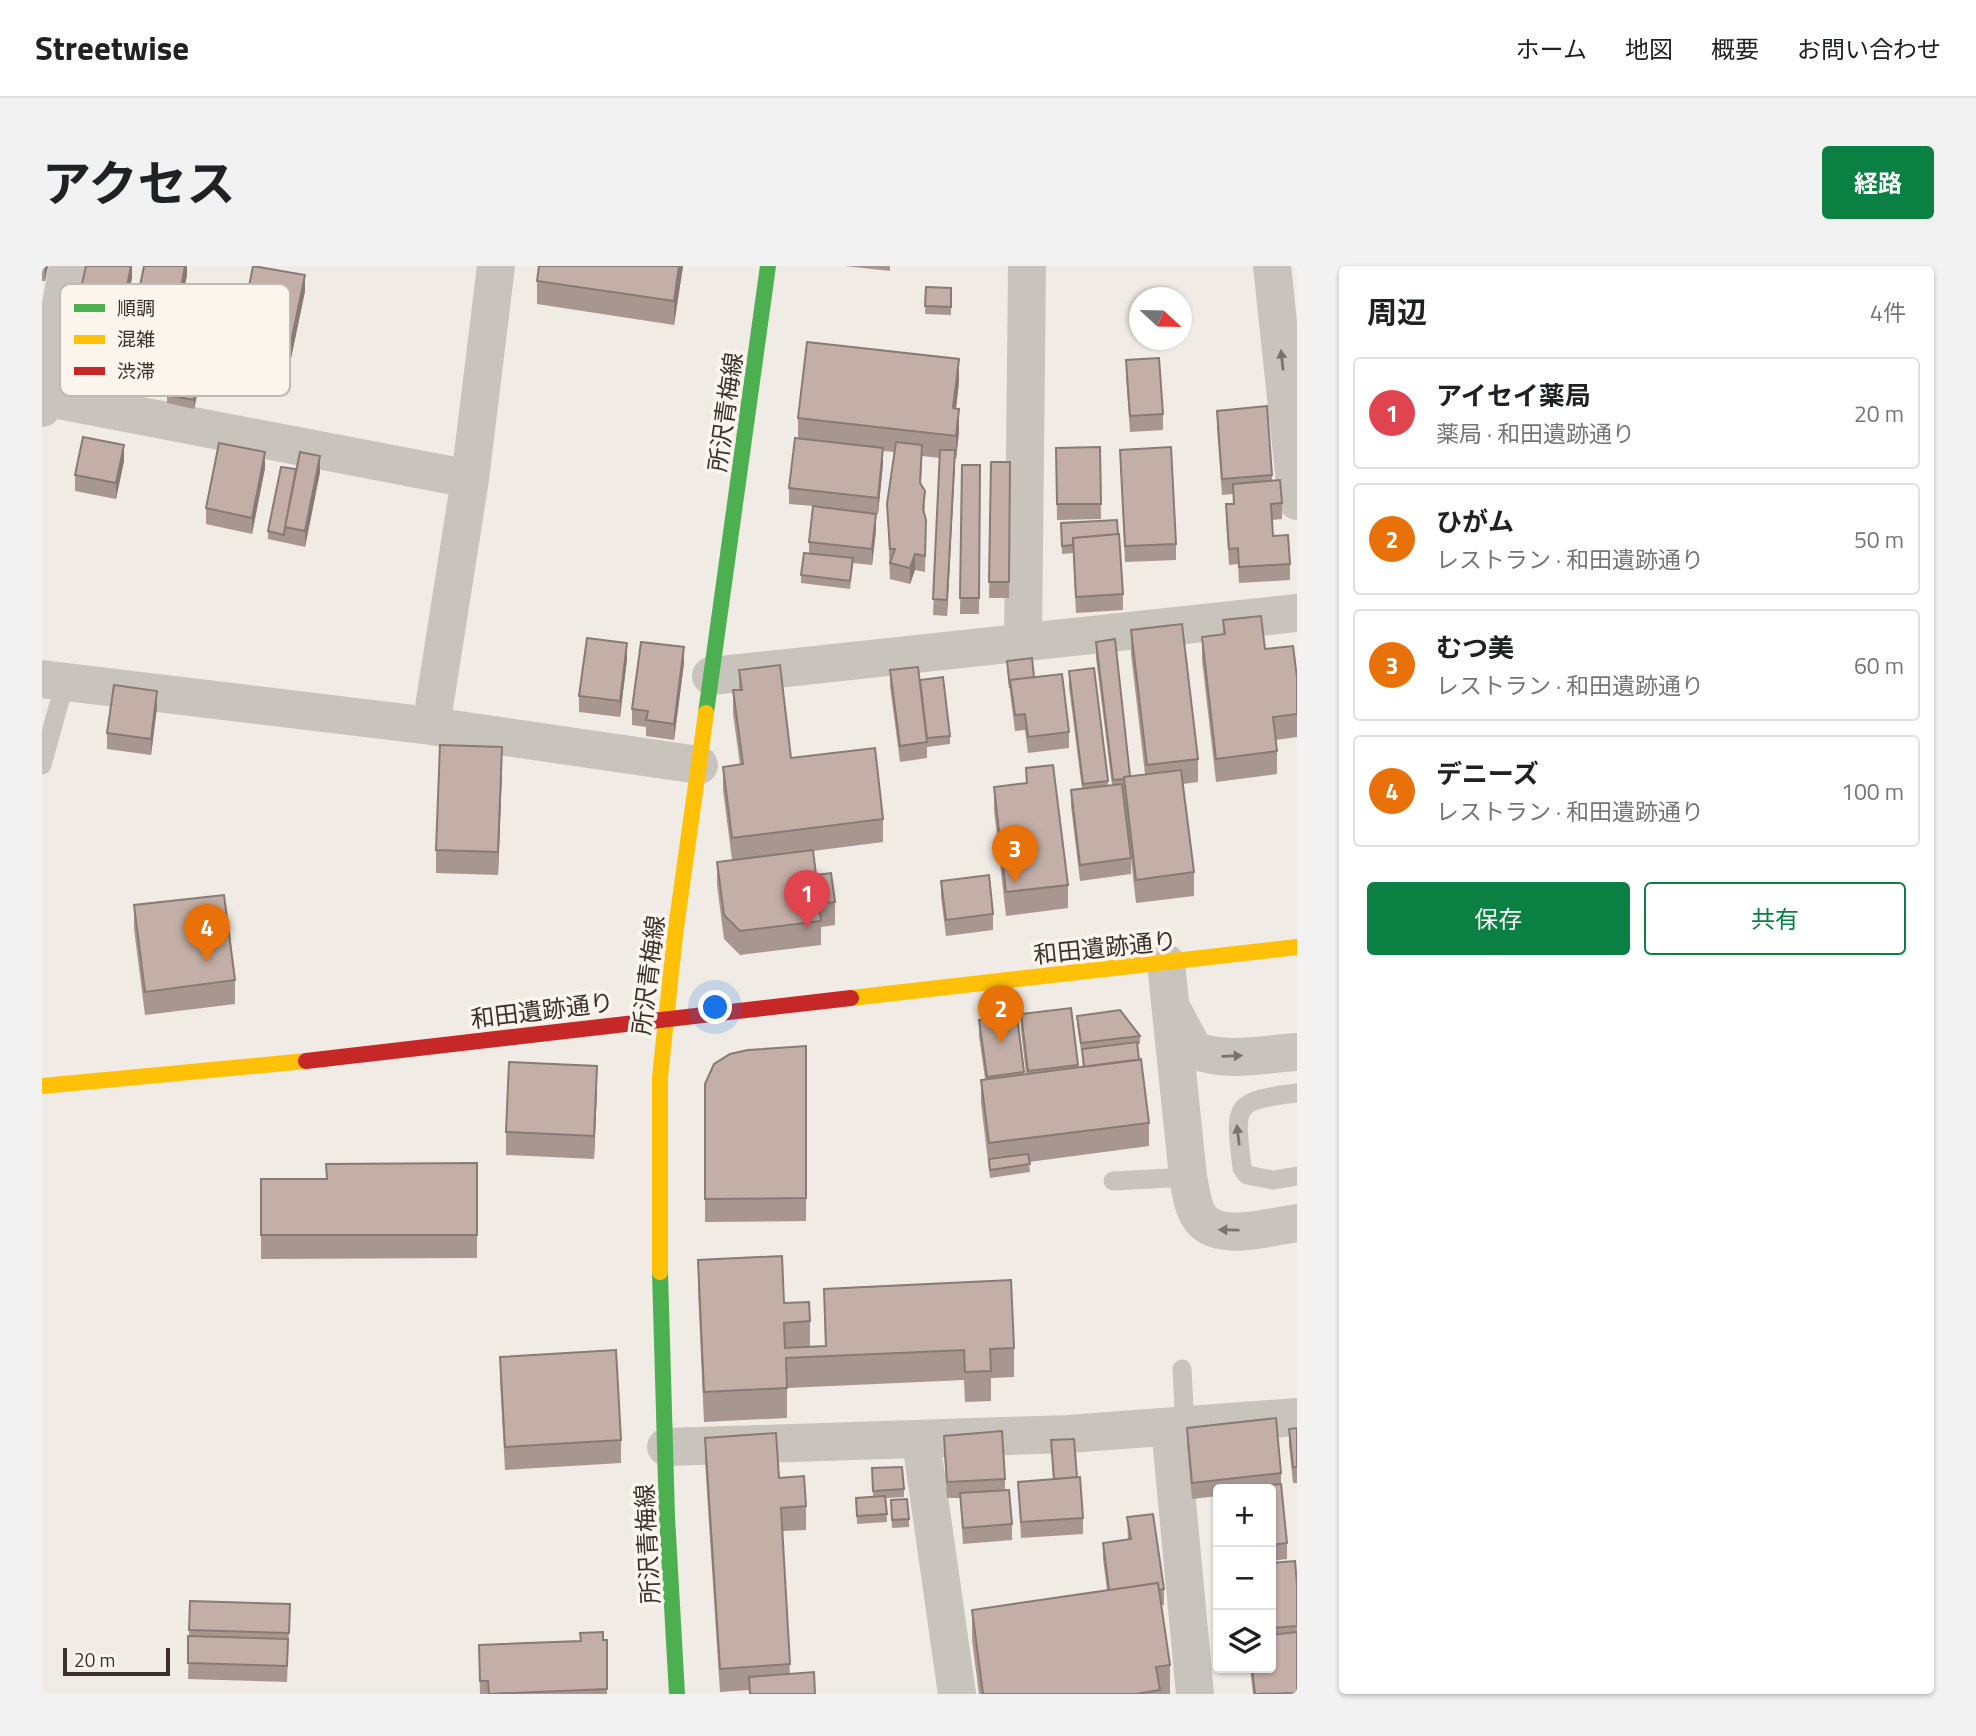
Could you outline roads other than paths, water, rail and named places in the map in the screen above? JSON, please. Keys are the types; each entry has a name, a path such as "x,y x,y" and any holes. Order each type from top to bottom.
{"main road":[{"name":"所沢青梅線","path":"677,1694 658,1226 660,1077 665,1018 768,266"},
{"name":"和田遺跡通り","path":"42,1086 272,1065 1297,947"}],"street":[{"path":"65,284 68,266"},
{"path":"431,726 470,479 496,266"},
{"path":"1023,643 1027,266"},
{"path":"1272,266 1297,501"},
{"path":"60,309 43,401 470,479"},
{"path":"711,676 1297,612"},
{"path":"54,680 431,726 699,765"},
{"path":"1166,963 1188,1177 1194,1203 1202,1220 1218,1230 1297,1223"},
{"path":"1170,1002 1184,1036 1194,1050 1223,1057 1297,1052"},
{"path":"666,1447 921,1441 1297,1417"},
{"path":"1177,1426 1195,1694"},
{"path":"921,1441 957,1694"}],"lane":[{"path":"42,765 54,680"},
{"path":"1297,1093 1255,1098 1245,1105 1236,1119 1242,1168 1247,1174 1273,1180 1297,1176"},
{"path":"1113,1181 1188,1177"},
{"path":"1177,1426 1182,1369"}],"place":[{"name":"むつ美","path":"1015,883"},
{"name":"アイセイ薬局","path":"807,928"},
{"name":"デニーズ","path":"207,962"},
{"name":"ひがム","path":"1001,1043"}]}
